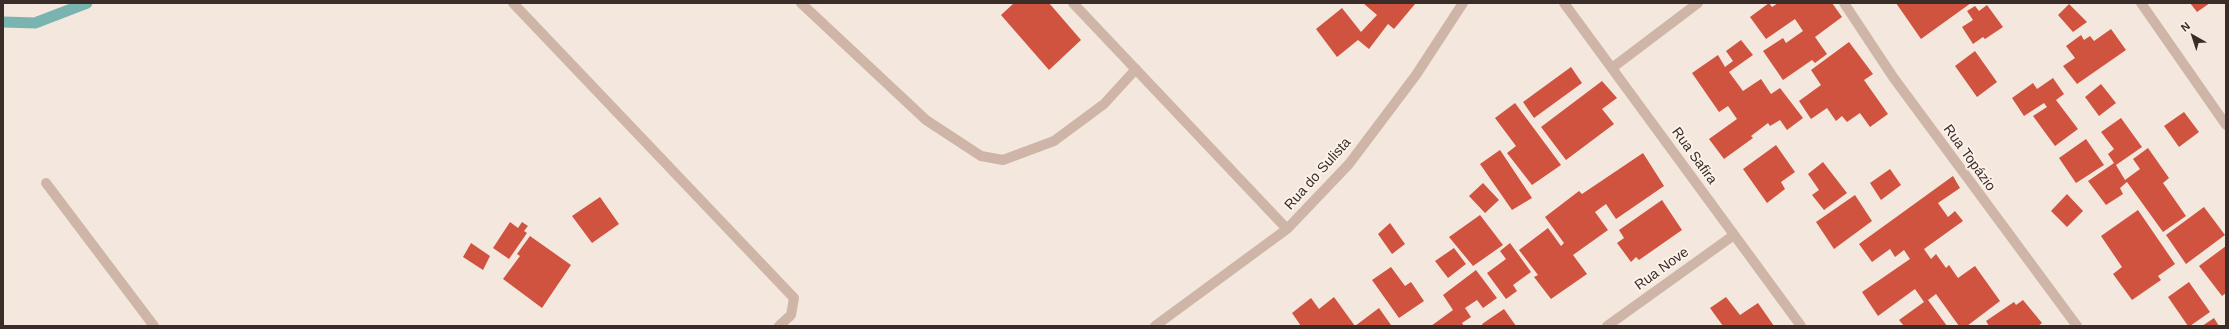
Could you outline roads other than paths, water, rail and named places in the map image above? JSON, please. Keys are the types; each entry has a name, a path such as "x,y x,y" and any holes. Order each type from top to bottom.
{"street":[{"path":"513,3 794,298 791,315 779,326"},
{"path":"801,3 926,120 981,156 1003,160 1054,141 1104,104 1136,69"},
{"path":"1073,3 1287,229"},
{"name":"Rua do Sulista","path":"1155,326 1287,229 1350,164 1416,75 1463,3"},
{"name":"Rua Safira","path":"1564,3 1801,326"},
{"path":"1612,68 1698,3"},
{"name":"Rua Topázio","path":"1844,3 1921,114 2077,326"},
{"path":"2141,3 2226,125"},
{"path":"46,183 154,326"},
{"name":"Rua Nove","path":"1607,326 1734,235"}],"waterway":[{"path":"3,22 35,23 87,3"}]}
